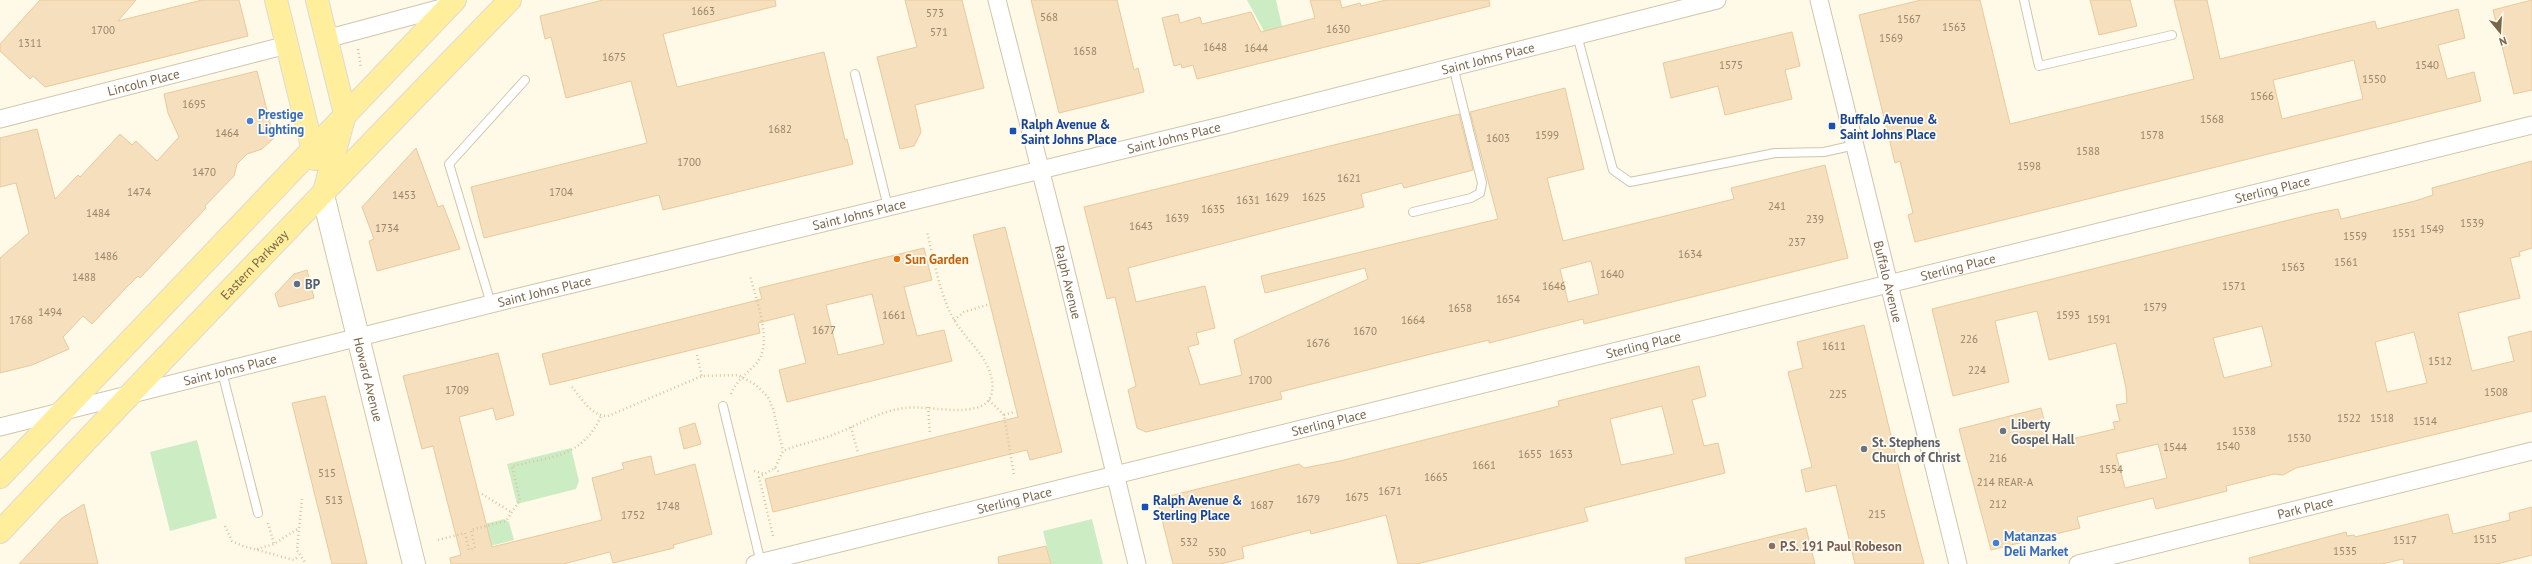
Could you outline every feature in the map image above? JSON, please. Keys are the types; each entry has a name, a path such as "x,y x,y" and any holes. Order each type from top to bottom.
{"main road":[{"name":"Howard Avenue","path":"276,0 313,148 323,195"},
{"name":"Howard Avenue","path":"317,0 345,114 323,195"},
{"name":"Eastern Parkway","path":"0,532 219,299 323,195 510,0"},
{"path":"0,477 64,412 108,362 452,3"}],"street":[{"name":"Ralph Avenue","path":"997,0 1137,564"},
{"name":"Saint Johns Place","path":"0,427 126,397 182,380 222,372 491,304 1040,170 1717,0"},
{"name":"Buffalo Avenue","path":"1819,0 1958,564"},
{"path":"326,40 452,3"},
{"name":"Lincoln Place","path":"0,119 287,45"},
{"name":"Sterling Place","path":"758,563 2532,125"},
{"name":"Howard Avenue","path":"323,195 414,564"},
{"name":"Park Place","path":"2078,564 2532,451"}],"lane":[{"path":"2024,0 2039,66 2172,35"},
{"path":"1577,35 1613,170 1630,182 1775,153 1824,152 1854,145"},
{"path":"1414,212 1471,198 1480,193 1482,183 1453,66"},
{"path":"855,74 888,207"},
{"path":"491,304 449,164 525,80"},
{"path":"222,372 258,513"},
{"path":"723,406 758,563"}],"path":[{"path":"357,43 361,70"},
{"path":"783,451 851,428 884,412 928,407 965,410 983,405 989,400 993,384 986,364 954,320 940,282 926,232"},
{"path":"723,406 742,377 756,364 764,352 765,344 750,276"},
{"path":"954,320 964,312 987,306"},
{"path":"697,355 702,376"},
{"path":"438,540 465,533 469,550 476,548 471,530 506,521 520,500 512,466 568,454 587,439 601,416 623,410 702,376 742,377 768,397 773,409 783,451 775,468 759,477 773,536"},
{"path":"572,387 584,402 601,416"},
{"path":"989,400 1004,415 1014,475"},
{"path":"928,407 930,435"},
{"path":"1004,415 1014,412"},
{"path":"851,428 858,453"},
{"path":"775,468 780,473"},
{"path":"482,494 511,512"},
{"path":"302,499 297,550 299,556 306,564"},
{"path":"258,513 267,521 274,544"},
{"path":"225,526 232,541 294,560 299,556"},
{"path":"257,549 274,544 299,527"}],"green space":[{"path":"1247,0 1276,0 1289,57 1279,59"},
{"path":"197,440 217,518 170,531 150,452"},
{"path":"571,448 579,481 576,489 517,504 507,464"},
{"path":"504,519 509,522 514,540 474,550 469,528"},
{"path":"1092,519 1103,564 1051,564 1043,531"}],"building":[{"path":"40,0 136,0 118,21 202,0 239,0 248,36 45,87 33,76 30,79 0,51 0,44"},
{"path":"603,0 775,0 776,6 663,34 677,87 824,52 845,140 847,139 853,164 663,210 659,195 484,238 471,187 647,143 631,81 566,98 551,37 545,39 540,16"},
{"path":"905,0 962,0 984,88 915,105 921,132 914,146 900,149 877,57 917,47"},
{"path":"1031,0 1117,0 1134,70 1138,68 1144,92 1059,113"},
{"path":"1310,0 1340,0 1342,8 1360,3 1361,6 1386,0 1489,0 1490,6 1197,79 1193,65 1182,68 1181,64 1174,66 1162,18 1178,14 1180,23 1200,17 1202,24 1251,12 1261,32 1315,18"},
{"path":"1921,0 1980,0 2010,124 2194,79 2174,0 2207,0 2220,59 2375,21 2377,29 2458,9 2465,38 2438,45 2447,79 2474,72 2481,101 1915,242 1908,215 1913,213 1900,161 1895,163 1859,15","holes":["2354,60 2363,99 2282,119 2273,80"]},
{"path":"2090,0 2130,0 2137,26 2099,35"},
{"path":"2532,0 2532,90 2514,94 2493,10"},
{"path":"1792,32 1800,66 1785,70 1792,99 1725,115 1718,86 1671,98 1663,63"},
{"path":"257,71 274,138 262,149 247,154 237,164 234,176 205,206 206,208 140,278 138,276 92,324 83,316 63,337 69,349 32,365 0,373 0,258 29,233 16,183 0,187 0,138 37,129 55,199 78,175 80,177 120,134 132,145 136,141 157,161 179,137 168,113 164,94"},
{"path":"1565,88 1584,169 1547,178 1563,241 1734,199 1731,188 1825,165 1848,258 1584,324 1583,319 1489,343 1489,340 1431,354 1280,392 1282,399 1146,432 1137,428 1128,390 1136,386 1115,297 1107,299 1084,207 1459,114 1473,170 1404,188 1402,183 1361,194 1364,207 1128,268 1136,302 1205,286 1215,328 1196,333 1199,344 1188,347 1200,385 1242,375 1234,340 1368,279 1365,268 1265,293 1261,276 1498,219 1470,112","holes":["1591,261 1599,294 1568,302 1560,269"]},
{"path":"416,148 438,207 443,205 460,249 377,271 369,241 374,239 362,207"},
{"path":"2532,161 2532,248 2519,252 2520,256 2510,258 2520,298 2458,313 2472,371 2514,361 2508,337 2532,331 2532,411 2296,468 2283,475 2274,474 2226,486 2227,491 2156,509 2153,498 2077,517 2080,528 1991,550 1959,429 2041,408 2050,444 2115,429 2113,422 2120,421 2116,405 2127,403 2126,388 2116,343 2049,360 2037,311 1995,321 2009,382 1953,396 1932,309 2313,214 2338,209 2341,219 2415,201 2433,195 2432,188","holes":["2262,326 2272,366 2224,378 2213,338","2414,332 2427,383 2387,392 2375,342","2158,444 2167,478 2125,488 2116,454"]},
{"path":"1005,227 1062,452 1030,460 1027,450 773,512 765,479 1018,417 973,235"},
{"path":"924,248 932,280 904,287 917,336 944,330 952,361 787,402 779,370 806,363 794,314 758,323 760,333 550,385 542,354 762,299 759,288","holes":["872,294 884,344 838,355 826,305"]},
{"name":"BP","path":"307,270 314,298 279,307 275,294 294,274"},
{"path":"1864,325 1924,564 1855,564 1836,485 1806,492 1801,470 1812,467 1788,372 1803,368 1797,342"},
{"path":"498,353 514,415 496,420 493,408 459,417 492,547 602,520 592,478 624,469 622,463 651,456 655,475 695,464 712,534 673,545 674,548 613,563 610,552 563,564 451,564 450,558 461,555 433,446 422,449 403,376"},
{"path":"1699,366 1706,396 1692,400 1704,446 1718,443 1725,473 1584,508 1588,521 1417,564 1398,564 1386,515 1311,534 1310,530 1242,547 1244,558 1221,564 1173,564 1157,499 1299,464 1304,468 1340,461 1559,406 1558,401","holes":["1662,406 1674,454 1621,465 1610,419"]},
{"path":"325,396 367,564 332,564 292,403"},
{"path":"695,423 701,444 684,449 679,428"},
{"path":"84,504 98,564 19,564 62,518"},
{"path":"2532,507 2532,555 2497,564 2404,564 2403,559 2382,564 2250,564 2249,558 2346,532 2347,536 2354,535 2355,537 2448,514 2453,534 2510,520 2509,513"},
{"name":"P.S. 191 Paul Robeson","path":"1806,528 1815,564 1686,564 1685,558"},
{"path":"1046,546 1051,564 999,564 998,557"}],"place":[{"name":"Prestige Lighting","path":"250,121"},
{"name":"Buffalo Avenue & Saint Johns Place","path":"1832,126"},
{"name":"Ralph Avenue & Saint Johns Place","path":"1013,131"},
{"name":"Sun Garden","path":"897,259"},
{"name":"BP","path":"297,284"},
{"name":"Liberty Gospel Hall","path":"2003,431"},
{"name":"St. Stephens Church of Christ","path":"1864,449"},
{"name":"Ralph Avenue & Sterling Place","path":"1145,507"},
{"name":"Matanzas Deli Market","path":"1996,543"},
{"name":"P.S. 191 Paul Robeson","path":"1772,546"}]}
